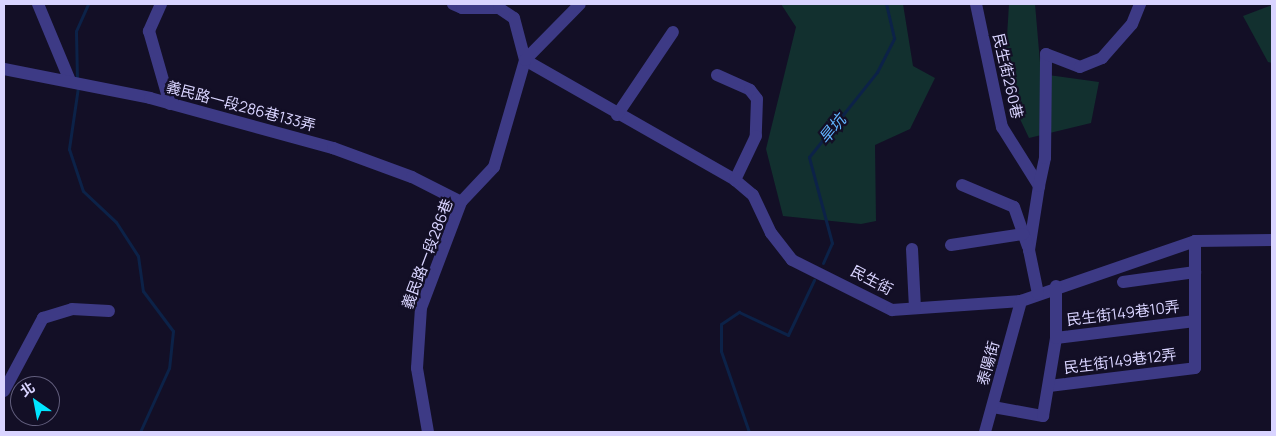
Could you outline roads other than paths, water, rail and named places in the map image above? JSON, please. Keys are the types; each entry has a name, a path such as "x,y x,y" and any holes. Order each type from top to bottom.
{"street":[{"path":"38,4 75,82"},
{"path":"161,4 149,31 170,104"},
{"path":"453,4 462,8 499,8 514,18 525,60"},
{"name":"義民路一段286巷","path":"428,432 416,336 421,308 461,202 494,166 525,60 580,4"},
{"name":"民生街260巷","path":"976,4 1002,126 1039,186"},
{"path":"1029,250 1045,158 1046,54 1080,67 1102,58 1132,24 1140,4"},
{"path":"617,115 673,32"},
{"name":"民生街","path":"525,60 617,115 736,180 753,195 771,233 792,260 892,310 1021,301 1056,286 1195,241 1272,240"},
{"name":"義民路一段286巷133弄","path":"4,69 75,82 170,104 333,148 412,178 461,202"},
{"path":"717,75 750,90 757,99 756,136 736,180"},
{"path":"962,186 1014,207 1029,250 1038,294"},
{"path":"951,245 1023,234"},
{"path":"1195,241 1195,321"},
{"path":"912,249 915,308"},
{"path":"1123,282 1195,272"},
{"path":"993,407 1043,416 1056,338 1056,286"},
{"name":"泰陽街","path":"985,432 1021,301"},
{"path":"4,391 43,318 72,309 109,311"},
{"name":"民生街149巷10弄","path":"1056,338 1195,321"},
{"name":"民生街149巷12弄","path":"1049,386 1195,368 1195,321"}],"waterway":[{"path":"77,80 76,31 88,4"},
{"name":"旱坑","path":"823,263 832,243 809,157 877,72 894,38 886,4"},
{"path":"78,87 69,149 83,191 116,222 138,256 143,291 173,331 169,368 140,432"},
{"name":"旱坑","path":"749,432 721,351 721,324 739,312 788,335 814,280"}]}
